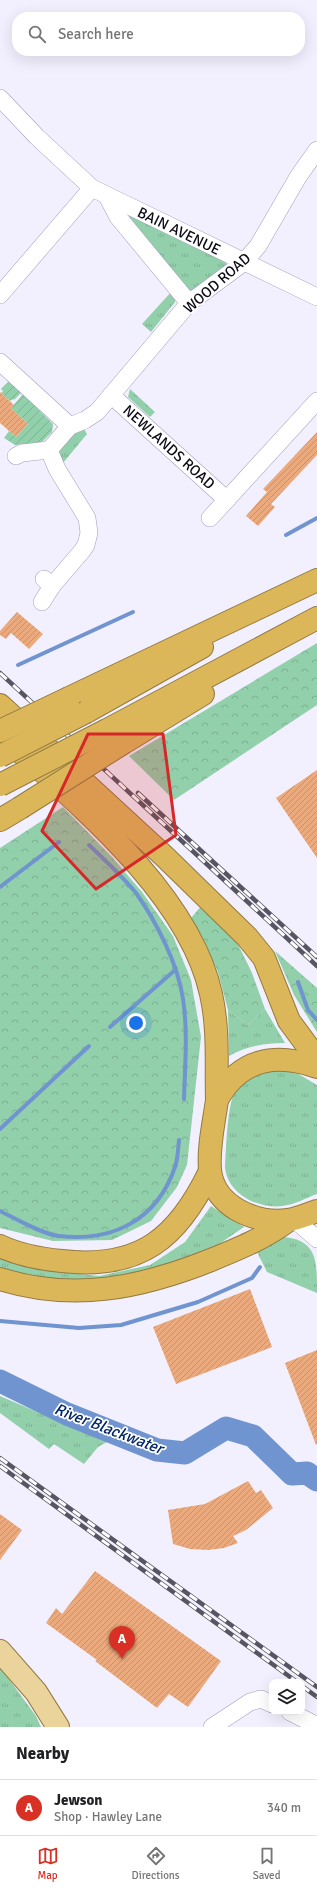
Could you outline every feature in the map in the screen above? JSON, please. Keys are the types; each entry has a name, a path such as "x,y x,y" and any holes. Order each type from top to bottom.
{"highway":[{"path":"0,1246 31,1256 72,1262 115,1260 132,1256 158,1242 175,1228 196,1199 210,1171 217,1100 216,1032 211,992 199,959 180,924 168,904 134,861 81,808 0,732 317,580"},
{"path":"0,756 86,712 164,669 317,580"},
{"path":"0,820 20,808 115,737 317,618"},
{"path":"0,705 164,856 247,937 264,958 289,1020 317,1059"},
{"path":"0,786 115,737"},
{"path":"217,1100 222,1090 235,1075 253,1064 273,1060 292,1060 317,1067"},
{"path":"210,1171 215,1185 233,1208 242,1213 260,1219 292,1220"},
{"path":"0,1279 30,1287 70,1291 109,1289 135,1285 185,1270 216,1258 271,1233 292,1220 317,1211"}],"main road":[{"path":"0,1651 36,1692 58,1727"}],"street":[{"name":"BAIN AVENUE","path":"0,98 37,137 99,192 118,218 189,303"},
{"name":"WOOD ROAD","path":"49,450 70,426 85,420 97,412 189,303 243,262 258,246 298,178 317,150"},
{"name":"BAIN AVENUE","path":"99,192 317,297"},
{"path":"0,295 99,192"},
{"path":"0,362 70,426"},
{"name":"NEWLANDS ROAD","path":"111,395 227,500"},
{"name":"NEWLANDS ROAD","path":"210,518 317,401"},
{"path":"11,457 22,453 49,450 56,468 87,518 89,530 86,545 82,551 48,583 42,602"},
{"path":"292,1220 317,1239"},
{"path":"212,1727 250,1702 261,1699 269,1703"},
{"path":"296,1715 312,1723"}],"highlighted area":[{"path":"88,734 163,734 176,835 96,889 42,831"}],"green space":[{"path":"125,213 226,261 226,267 197,290 187,290"},
{"path":"172,291 175,296 175,302 151,332 142,324"},
{"path":"9,381 22,392 14,400 13,399 10,401 1,393 3,391 1,389"},
{"path":"130,389 155,412 150,417 128,397"},
{"path":"23,394 53,424 52,432 41,443 15,445 4,438 9,431 16,437 28,424 11,408"},
{"path":"84,429 87,434 63,463 59,464 61,445 64,440 77,431"},
{"path":"317,643 317,705 174,800 129,756"},
{"path":"63,807 112,857 142,892 173,936 191,980 201,1037 187,1165 177,1187 151,1221 112,1240 53,1241 0,1228 0,848"},
{"path":"202,905 235,938 252,973 265,1009 248,1025 228,1010 218,972 203,938 191,918"},
{"path":"275,951 317,988 317,1032 294,995"},
{"path":"265,1009 285,1043 256,1046 229,1056 228,1010 248,1025"},
{"path":"273,1070 295,1072 317,1085 317,1194 295,1203 282,1206 263,1205 246,1198 232,1185 227,1177 225,1168 229,1115 236,1089 248,1079"},
{"path":"211,1206 244,1227 206,1253 117,1280 59,1283 0,1270 0,1256 52,1271 99,1276 150,1265 185,1242"},
{"path":"283,1237 303,1242 309,1247 315,1262 317,1293 267,1272 256,1250"},
{"path":"0,1396 107,1442 98,1447 84,1464 54,1444 49,1449 0,1413"},
{"path":"0,1667 36,1716 41,1727 0,1727"}],"building":[{"path":"0,392 14,405 11,408 28,424 16,437 0,423"},
{"path":"317,432 317,455 271,504 275,507 258,526 246,516 267,492 263,489"},
{"path":"17,612 43,634 29,649 11,633 6,639 0,635 0,631"},
{"path":"317,770 317,858 276,798"},
{"path":"250,1289 272,1347 176,1384 153,1327"},
{"path":"317,1350 317,1444 316,1445 285,1363"},
{"path":"248,1481 256,1493 261,1490 273,1508 246,1530 233,1536 238,1543 224,1548 208,1550 190,1549 173,1544 168,1510 205,1504"},
{"path":"0,1514 22,1530 0,1560"},
{"path":"95,1571 221,1661 188,1707 169,1694 157,1708 95,1661 97,1660 46,1623 56,1608 62,1614"}],"waterway":[{"path":"286,535 317,518"},
{"path":"18,665 133,612"},
{"path":"0,887 59,842"},
{"path":"89,845 136,893 151,916 171,957 180,986 185,1011 186,1049 184,1099"},
{"path":"110,1027 175,970"},
{"path":"298,982 308,1010 317,1020"},
{"path":"0,1129 89,1046"},
{"path":"0,1211 52,1235 79,1237 115,1231 130,1224 145,1214 157,1201 167,1185 175,1167 179,1140"},
{"path":"0,1321 79,1328 121,1325 198,1302 252,1278 260,1267"},
{"name":"River Blackwater","path":"0,1381 67,1414 157,1450 185,1453 226,1428 253,1436 292,1474 307,1473 317,1480"}],"railway":[{"path":"0,673 317,966"},
{"path":"138,793 317,957"},
{"path":"0,1458 317,1687"},
{"path":"0,1466 293,1679"},
{"path":"305,1688 317,1697"}],"place":[{"name":"Jewson","path":"122,1659"}]}
